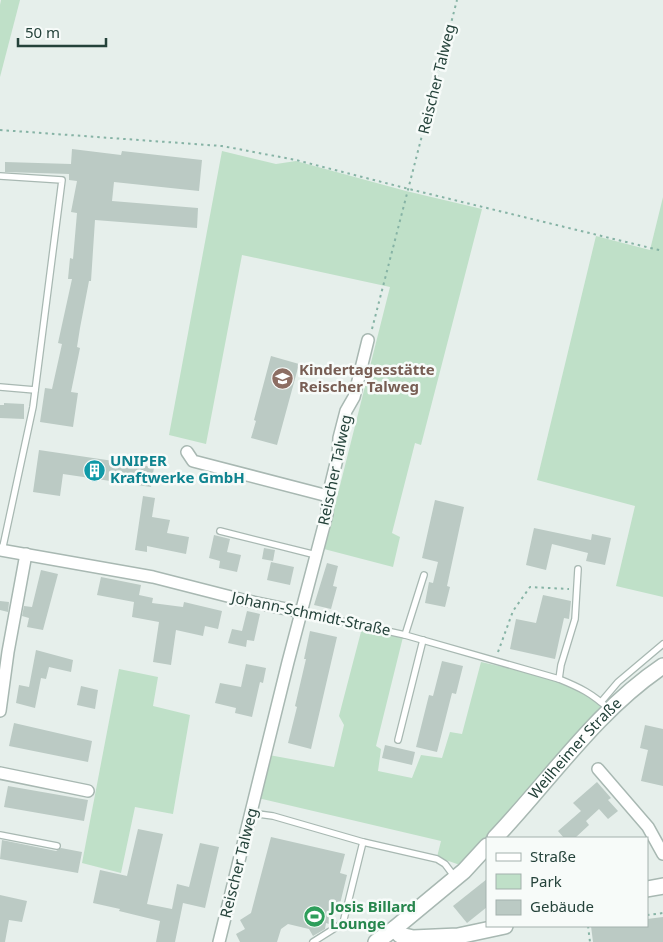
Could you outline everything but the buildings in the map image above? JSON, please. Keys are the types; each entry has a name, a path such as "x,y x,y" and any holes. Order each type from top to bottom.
{"street":[{"name":"Reischer Talweg","path":"219,942 327,514 328,496 338,455 339,438 346,411 354,397 368,340"},
{"path":"187,452 194,461 328,496"},
{"name":"Johann-Schmidt-Straße","path":"1,550 153,577 243,600 301,612"},
{"path":"0,711 8,652 26,554"},
{"name":"Weilheimer Straße","path":"495,837 576,745 606,706 663,666"},
{"path":"598,769 648,827 663,854"},
{"path":"0,773 88,790"},
{"path":"376,942 455,878 486,847"},
{"path":"648,889 663,886"},
{"path":"394,929 400,935 412,938 458,936 500,927"}],"lane":[{"path":"0,176 62,180 35,390 13,501 1,550"},
{"path":"0,387 35,390"},
{"path":"220,531 316,555"},
{"path":"558,679 575,619 578,569"},
{"path":"405,635 424,575"},
{"name":"Johann-Schmidt-Straße","path":"301,612 405,635 558,679 581,688 606,706"},
{"path":"398,740 423,640"},
{"path":"606,706 618,682 663,644"},
{"path":"251,813 273,816 363,842 437,859 444,864 455,878"},
{"path":"0,835 57,846"},
{"path":"313,942 343,923 363,842"}],"path":[{"name":"Reischer Talweg","path":"368,340 457,0"},
{"path":"0,130 222,146 296,160 663,251"},
{"path":"494,661 514,611 530,586 577,590"},
{"path":"648,915 663,913"},
{"path":"588,927 590,942"}],"green space":[{"path":"1,0 20,0 0,77 0,5"},
{"path":"222,151 276,164 296,161 406,191 482,209 421,445 415,443 392,533 400,537 393,567 324,549 390,287 242,255 206,444 169,435"},
{"path":"663,197 663,597 616,586 635,506 537,480 596,236 650,250"},
{"path":"362,628 403,637 376,746 381,749 378,771 412,778 421,755 442,758 450,732 462,734 481,662 573,683 606,707 460,865 437,857 441,841 258,798 269,755 334,767 344,725 339,716"},
{"path":"119,669 158,677 153,706 190,715 173,814 135,807 121,873 82,863"}],"place":[{"name":"Kindertagesstätte Reischer Talweg","path":"283,379"},
{"name":"UNIPER Kraftwerke GmbH","path":"94,470"},
{"name":"Josis Billard Lounge","path":"314,916"}]}
